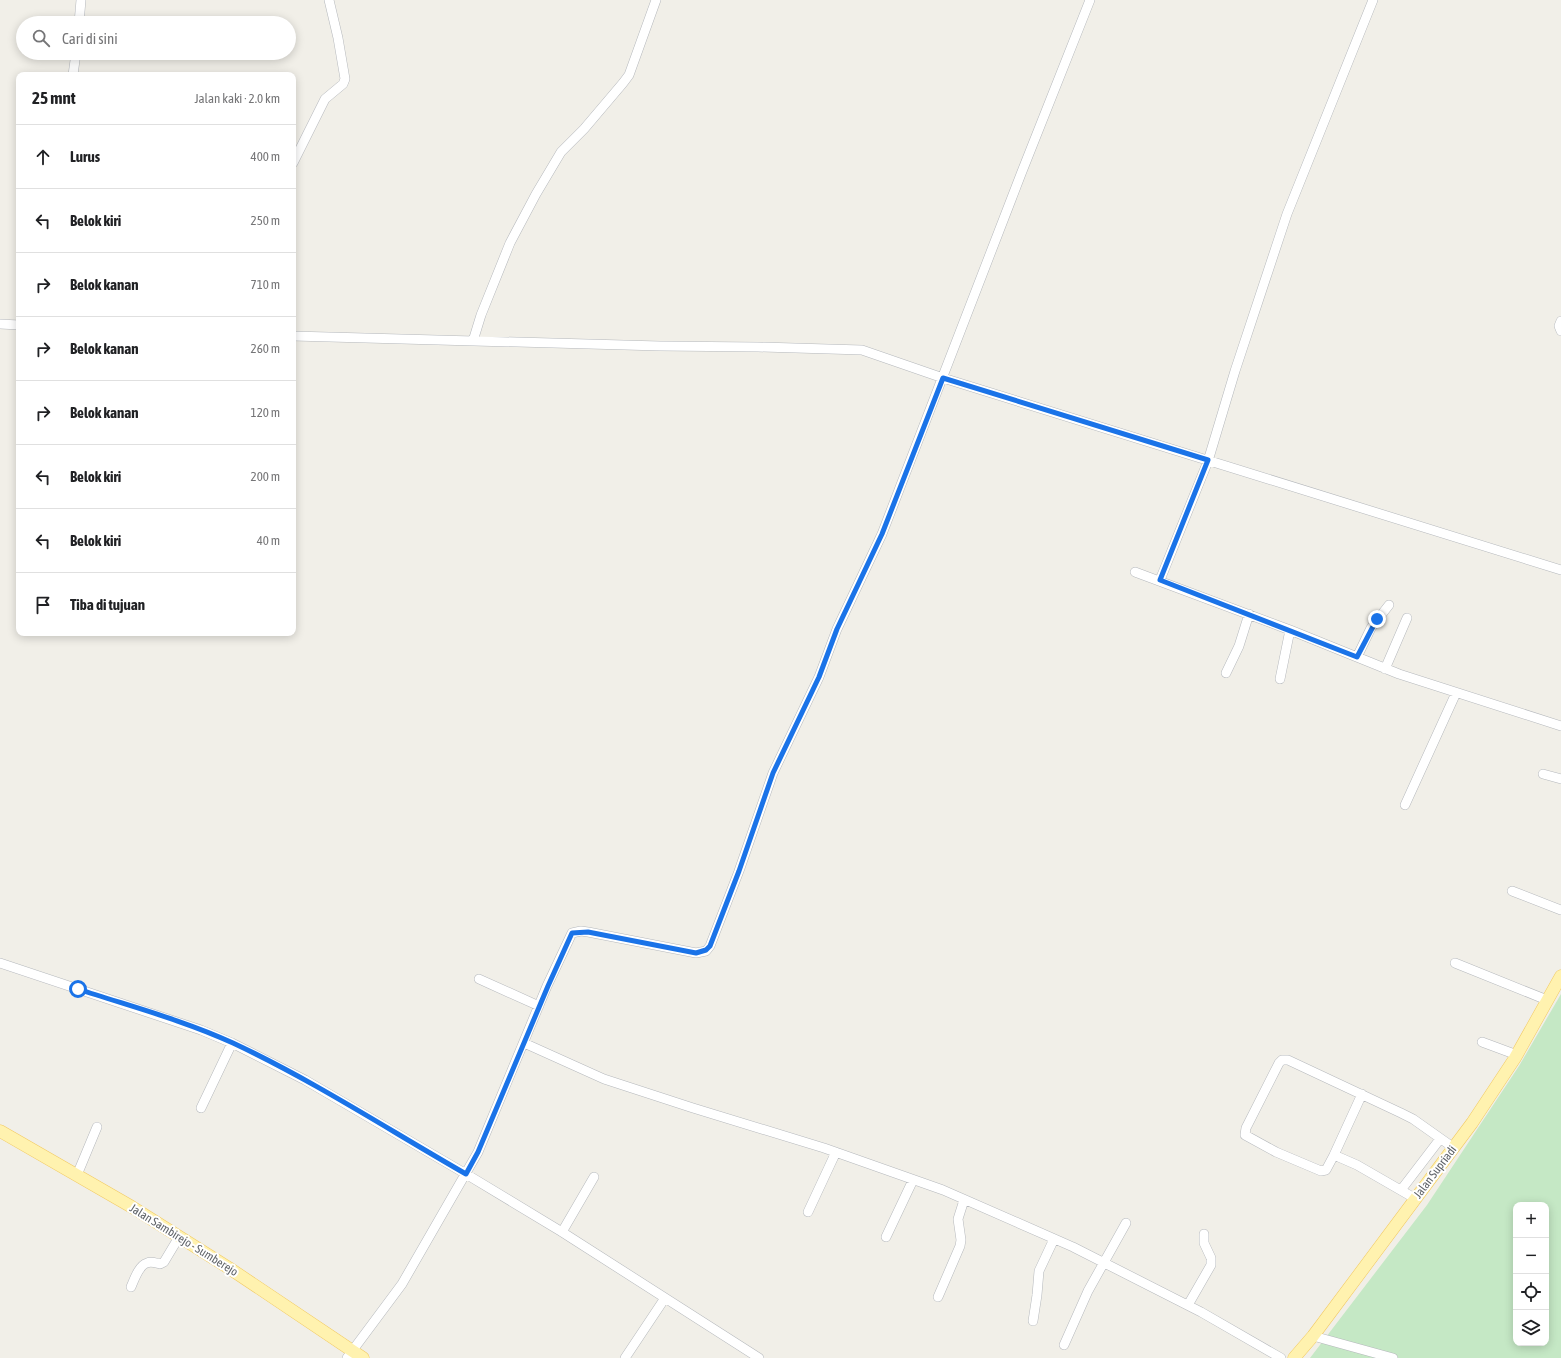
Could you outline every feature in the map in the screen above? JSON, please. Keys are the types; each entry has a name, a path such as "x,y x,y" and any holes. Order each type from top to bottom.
{"main road":[{"name":"Jalan Supriadi","path":"1294,1358 1313,1336 1454,1148 1517,1055 1561,976"},
{"name":"Jalan Sambirejo - Sumberejo","path":"0,1131 132,1207 179,1236 229,1268 350,1354 363,1358"}],"street":[{"path":"80,16 81,0"},
{"path":"296,157 325,99 343,84 345,79 338,38 329,0"},
{"path":"473,340 481,315 514,236 561,152 584,129 626,79 656,0"},
{"path":"350,1354 402,1284 478,1152 539,1006 572,933 588,932 696,953 706,950 710,946 739,871 773,773 819,677 837,629 882,534 1090,0"},
{"path":"1160,580 1208,460 1237,363 1287,214 1373,0"},
{"path":"74,72 75,60"},
{"path":"1561,321 1559,326 1561,331"},
{"path":"0,324 16,325"},
{"path":"296,336 862,350 943,378 1561,570"},
{"path":"1135,572 1249,614 1385,668 1456,693 1561,726"},
{"path":"1357,657 1371,628 1389,605"},
{"path":"1226,674 1249,614"},
{"path":"1385,668 1407,618"},
{"path":"1280,679 1290,630"},
{"path":"1405,805 1456,693"},
{"path":"1543,774 1561,779"},
{"path":"1512,891 1561,910"},
{"path":"0,963 175,1021 232,1043 305,1080 562,1232 665,1298 749,1355 759,1358"},
{"path":"1455,963 1548,1000"},
{"path":"479,979 539,1006"},
{"path":"1482,1042 1517,1055"},
{"path":"201,1108 232,1043"},
{"path":"524,1043 604,1079 836,1152 943,1190 1054,1238 1188,1305 1281,1358"},
{"path":"1362,1094 1326,1170 1321,1171 1276,1152 1247,1136 1244,1130 1279,1063 1282,1060 1288,1060 1362,1094 1413,1120 1454,1148"},
{"path":"77,1175 97,1127"},
{"path":"1401,1190 1440,1139"},
{"path":"808,1212 836,1152"},
{"path":"1334,1155 1416,1199"},
{"path":"562,1232 594,1177"},
{"path":"886,1237 913,1180"},
{"path":"938,1297 960,1246 961,1240 958,1219 964,1200"},
{"path":"1064,1345 1088,1291 1126,1223"},
{"path":"1188,1305 1211,1265 1204,1243 1204,1234"},
{"path":"131,1287 137,1274 145,1264 150,1262 160,1264 164,1262 179,1236"},
{"path":"1032,1321 1037,1294 1039,1271 1054,1238"},
{"path":"625,1358 665,1298"},
{"path":"1313,1336 1393,1358"}],"green space":[{"path":"1561,994 1561,1358 1310,1358 1427,1205 1519,1066"}],"route":[{"path":"78,989 201,1030 232,1043 305,1080 466,1174 478,1152 572,933 581,931 588,932 696,953 703,952 710,946 739,871 773,773 819,677 837,629 882,534 943,378 1208,460 1160,580 1357,657 1377,619"}]}
